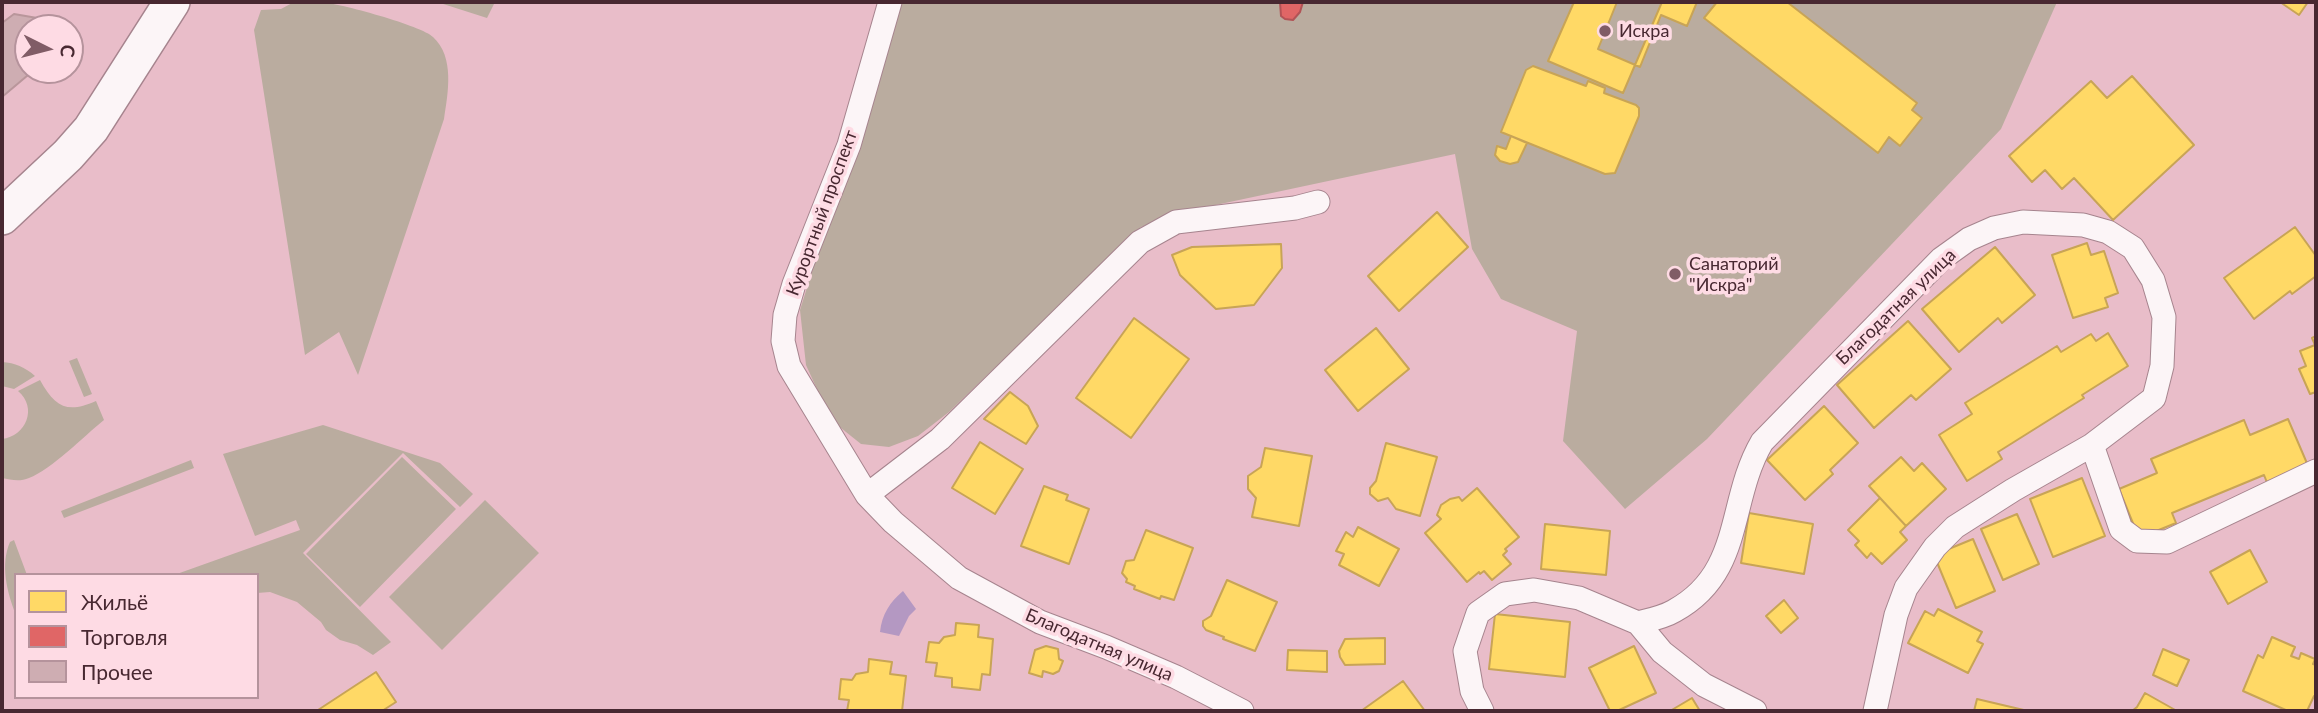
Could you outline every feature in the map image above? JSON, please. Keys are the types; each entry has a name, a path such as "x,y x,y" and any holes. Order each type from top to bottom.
{"main road":[{"path":"2,217 68,155 90,129 172,2"}],"street":[{"name":"Курортный проспект","path":"890,2 849,145 794,284 785,315 783,341 789,366 867,495 892,522"},
{"path":"867,495 940,439 1140,242 1176,222 1295,208 1318,202"},
{"name":"Благодатная улица","path":"1638,624 1674,611 1709,583 1721,565 1731,540 1750,462 1762,442 1941,258 1969,239 1994,228 2023,222 2083,225 2108,232 2133,248 2153,280 2164,317 2162,366 2154,398 2092,445 2013,489 1955,527 1935,547 1906,589 1896,615 1875,711"},
{"path":"2092,445 2121,529 2137,541 2167,542 2316,471"},
{"name":"Благодатная улица","path":"892,522 959,578 1040,622 1176,677 1242,711"},
{"path":"1482,711 1472,691 1465,651 1478,613 1505,594 1534,590 1579,598 1638,624 1662,652 1704,685 1755,711"}],"shaded area":[{"path":"294,2 330,3 414,27 426,32 440,45 447,65 448,87 444,119 358,375 339,332 305,355 254,30 261,10 281,9"},
{"path":"437,2 495,2 487,18"},
{"name":"Санаторий \"Искра\"","path":"893,2 2057,2 2001,129 1707,439 1625,509 1563,441 1577,331 1501,299 1472,249 1455,154 1178,213 1141,227 949,412 918,436 889,447 861,444 831,420 806,365 800,310"},
{"path":"77,358 92,394 84,397 69,361"},
{"path":"2,362 20,366 35,376 14,389 2,386"},
{"path":"40,380 51,396 63,406 77,407 96,401 104,420 38,474 22,480 2,478 2,439 17,433 27,420 27,405 18,391"},
{"path":"323,425 440,463 473,494 460,507 403,453 303,553 391,642 373,655 357,645 340,640 297,602 270,592 259,593 259,573 180,573 300,530 296,520 255,536 223,454"},
{"path":"402,457 456,509 360,607 306,554"},
{"path":"191,460 194,468 64,518 61,511"},
{"path":"485,500 539,553 442,650 389,597"},
{"path":"14,540 26,573 14,573 14,608 5,569 10,542"},
{"path":"903,591 916,609 909,616 899,636 880,632 887,609"}],"building: Жильё":[{"name":"Искра","path":"1574,2 1662,2 1623,93 1548,61"},
{"path":"1617,2 1697,2 1687,26 1661,15 1640,67 1598,49"},
{"path":"1717,2 1787,2 1917,103 1912,110 1922,118 1900,146 1889,137 1878,153 1704,18"},
{"path":"2280,2 2308,2 2299,15"},
{"path":"1533,66 1586,86 1588,81 1605,88 1604,93 1639,108 1639,116 1615,173 1605,174 1501,132 1526,70"},
{"path":"2132,76 2194,145 2113,220 2074,178 2062,189 2045,170 2032,182 2009,156 2091,81 2107,98"},
{"path":"1511,136 1527,143 1518,162 1510,164 1500,161 1495,155 1497,146 1506,149"},
{"path":"1437,212 1468,247 1399,311 1368,276"},
{"path":"2295,227 2316,256 2316,276 2292,294 2290,291 2254,319 2224,278"},
{"path":"2087,243 2091,255 2104,251 2118,293 2105,298 2108,307 2073,318 2052,255"},
{"path":"1281,244 1282,268 1254,305 1216,309 1180,275 1172,255 1192,247"},
{"path":"1995,247 2035,295 2002,323 1998,318 1959,352 1922,309"},
{"path":"1134,318 1189,359 1131,438 1076,398"},
{"path":"1908,321 1951,369 1916,400 1911,395 1874,428 1837,385"},
{"path":"1376,328 1409,369 1358,411 1325,370"},
{"path":"2108,333 2128,366 2082,395 2084,398 1998,452 2002,459 1967,481 1939,435 1972,414 1965,403 2057,346 2061,352 2091,334 2096,341"},
{"path":"2316,336 2316,392 2310,394 2299,369 2306,366 2300,351 2315,345 2312,338"},
{"path":"1010,392 1028,406 1038,426 1026,444 984,419"},
{"path":"1824,406 1858,443 1830,470 1833,474 1805,500 1767,460"},
{"path":"2288,419 2309,468 2268,485 2264,475 2172,513 2176,523 2139,538 2119,489 2157,473 2151,459 2244,420 2250,435"},
{"path":"980,442 1023,469 995,514 952,488"},
{"path":"1386,443 1437,457 1420,516 1396,509 1388,498 1378,501 1370,494"},
{"path":"1265,448 1312,456 1299,526 1252,517 1256,498 1248,489 1248,476 1261,467"},
{"path":"1901,457 1914,471 1922,463 1946,489 1906,526 1869,486"},
{"path":"2082,478 2105,536 2053,557 2030,499"},
{"path":"1044,486 1068,495 1066,500 1089,509 1069,564 1021,546"},
{"path":"1477,488 1519,537 1505,549 1507,551 1503,555 1511,564 1492,580 1484,571 1467,582 1425,533 1441,519 1437,515 1441,505 1459,497 1462,501"},
{"path":"1880,498 1906,526 1900,532 1907,540 1882,564 1871,553 1867,558 1855,545 1859,541 1848,530"},
{"path":"1749,513 1813,524 1804,574 1741,563"},
{"path":"2017,514 2039,564 2003,580 1981,529"},
{"path":"1545,524 1610,531 1606,575 1541,569"},
{"path":"1358,527 1399,549 1379,586 1339,565 1344,554 1336,551 1346,532 1353,537"},
{"path":"1146,530 1193,548 1174,600 1161,596 1160,599 1134,589 1135,586 1126,582 1127,579 1122,573 1126,561 1134,560"},
{"path":"1973,539 1995,591 1956,608 1934,555"},
{"path":"2250,550 2267,582 2228,604 2210,572"},
{"path":"1227,580 1277,602 1255,651 1223,639 1224,637 1206,630 1203,626 1203,621 1211,616"},
{"path":"1784,600 1798,618 1781,633 1766,616"},
{"path":"1938,609 1982,632 1977,641 1983,644 1968,673 1908,643 1925,611 1934,616"},
{"path":"1495,614 1570,622 1565,677 1489,669"},
{"path":"956,623 979,625 978,637 993,639 990,675 982,674 980,690 952,687 952,678 935,676 937,663 926,662 929,642 939,643 944,637 955,635"},
{"path":"2272,637 2295,647 2291,656 2299,659 2301,653 2315,659 2313,664 2316,665 2316,697 2314,696 2307,711 2288,711 2243,691 2258,655 2263,658"},
{"path":"1385,638 1385,664 1345,665 1340,657 1339,651 1345,639"},
{"path":"1046,646 1058,649 1059,659 1063,661 1059,671 1053,674 1043,671 1042,677 1029,673 1035,650"},
{"path":"1634,646 1656,693 1617,711 1610,711 1589,668"},
{"path":"2163,649 2189,660 2177,686 2153,675"},
{"path":"1288,650 1327,651 1327,672 1287,670"},
{"path":"869,659 892,662 890,674 906,676 902,711 847,711 849,700 839,699 841,679 852,680 856,674 868,672"},
{"path":"376,672 396,702 382,711 318,710"},
{"path":"1403,681 1425,711 1361,711"},
{"path":"2145,693 2177,711 2132,711"},
{"path":"1692,698 1700,711 1670,711"},
{"path":"1977,699 2028,711 1974,711"}],"building: Торговля":[{"path":"1280,2 1303,2 1300,12 1293,20 1281,16"}],"building: Прочее":[{"path":"14,14 14,84 17,84 2,97 2,23"}],"place":[{"name":"Искра","path":"1605,31"},
{"name":"Санаторий \"Искра\"","path":"1675,274"}]}
